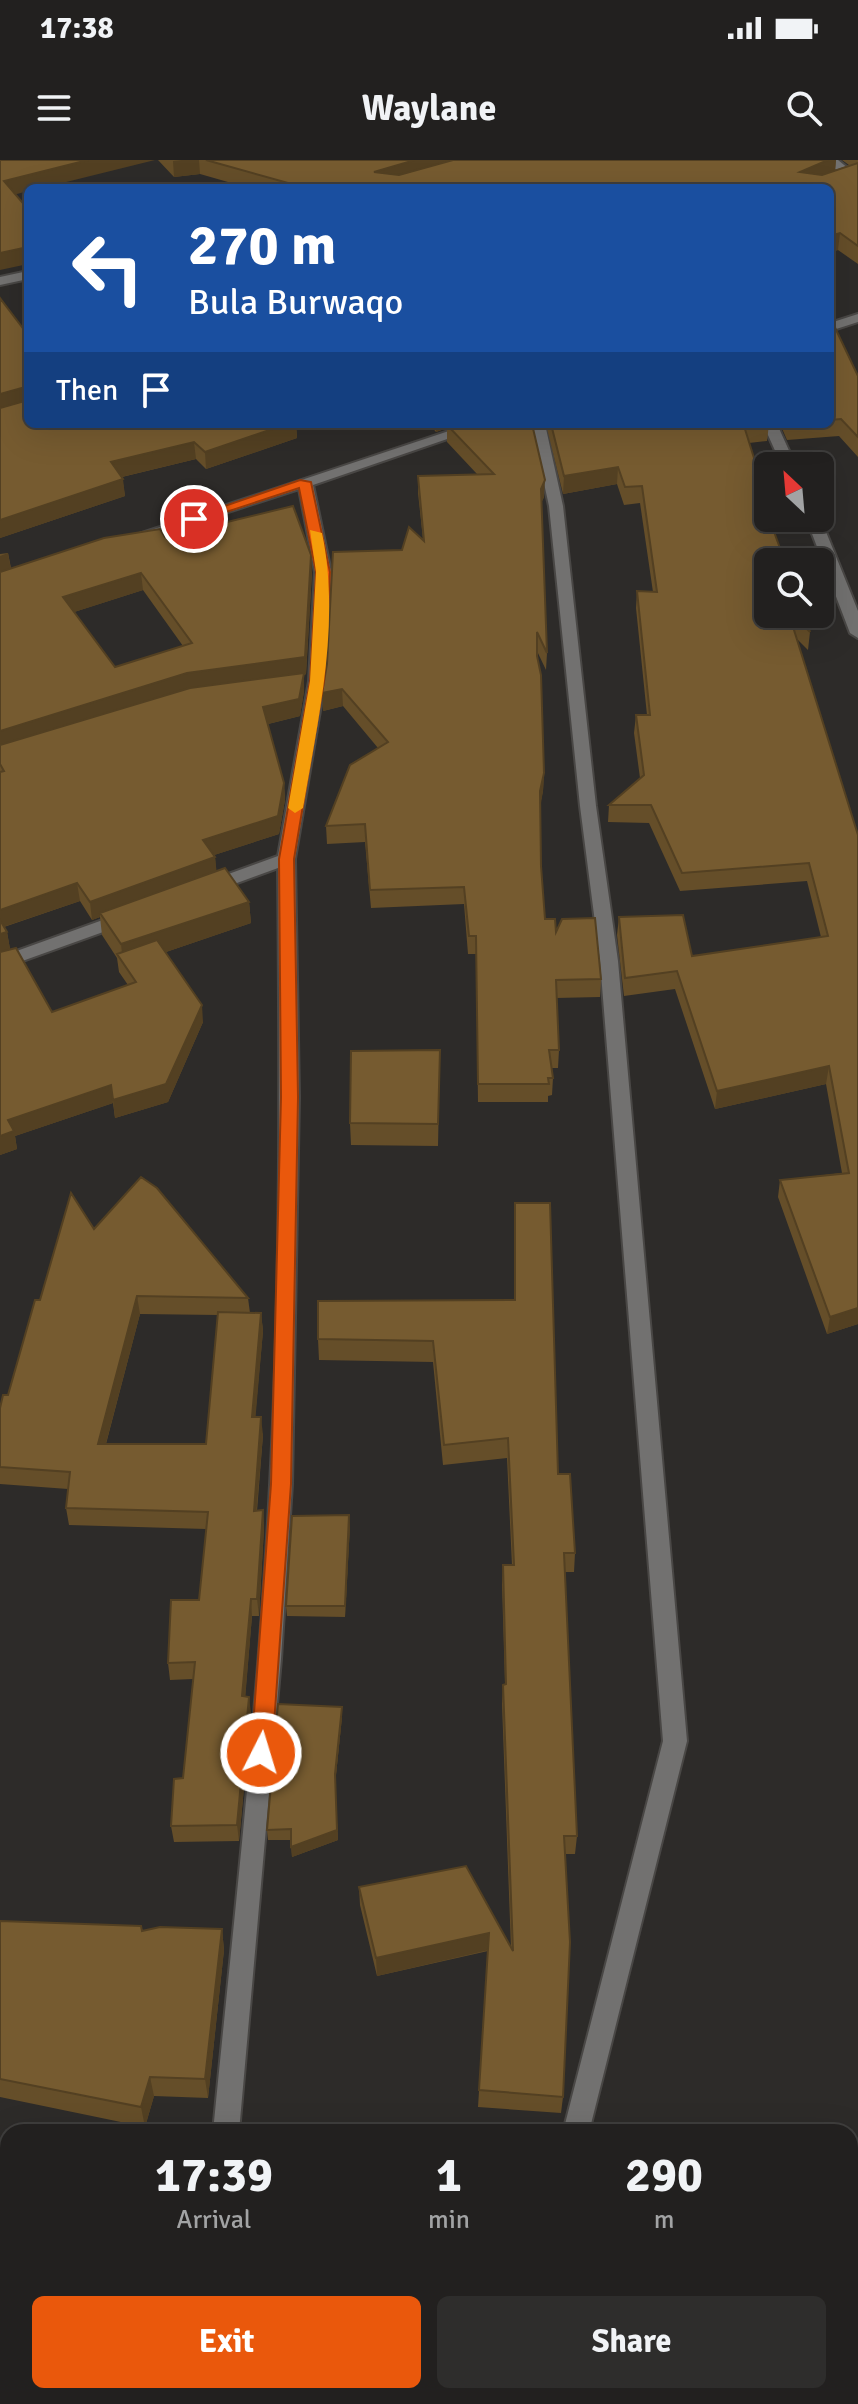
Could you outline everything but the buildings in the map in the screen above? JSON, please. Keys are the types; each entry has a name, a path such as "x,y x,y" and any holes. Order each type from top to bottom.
{"street":[{"path":"830,160 854,172"},
{"path":"835,179 854,172"},
{"path":"0,281 24,276"},
{"path":"834,326 858,318"},
{"path":"116,544 472,428"},
{"path":"539,428 556,506 609,961 675,1741 578,2124"},
{"path":"772,428 783,452"},
{"path":"227,2124 270,1659 281,1484 290,1097 286,859 323,572 305,482"},
{"path":"819,532 858,633"},
{"path":"186,896 286,859"},
{"path":"0,963 143,911"}],"slow traffic":[{"path":"295,808 317,681 323,572 315,533"}],"route":[{"path":"194,519 305,482 323,572 317,681 286,859 290,1097 281,1484 261,1753"}]}
